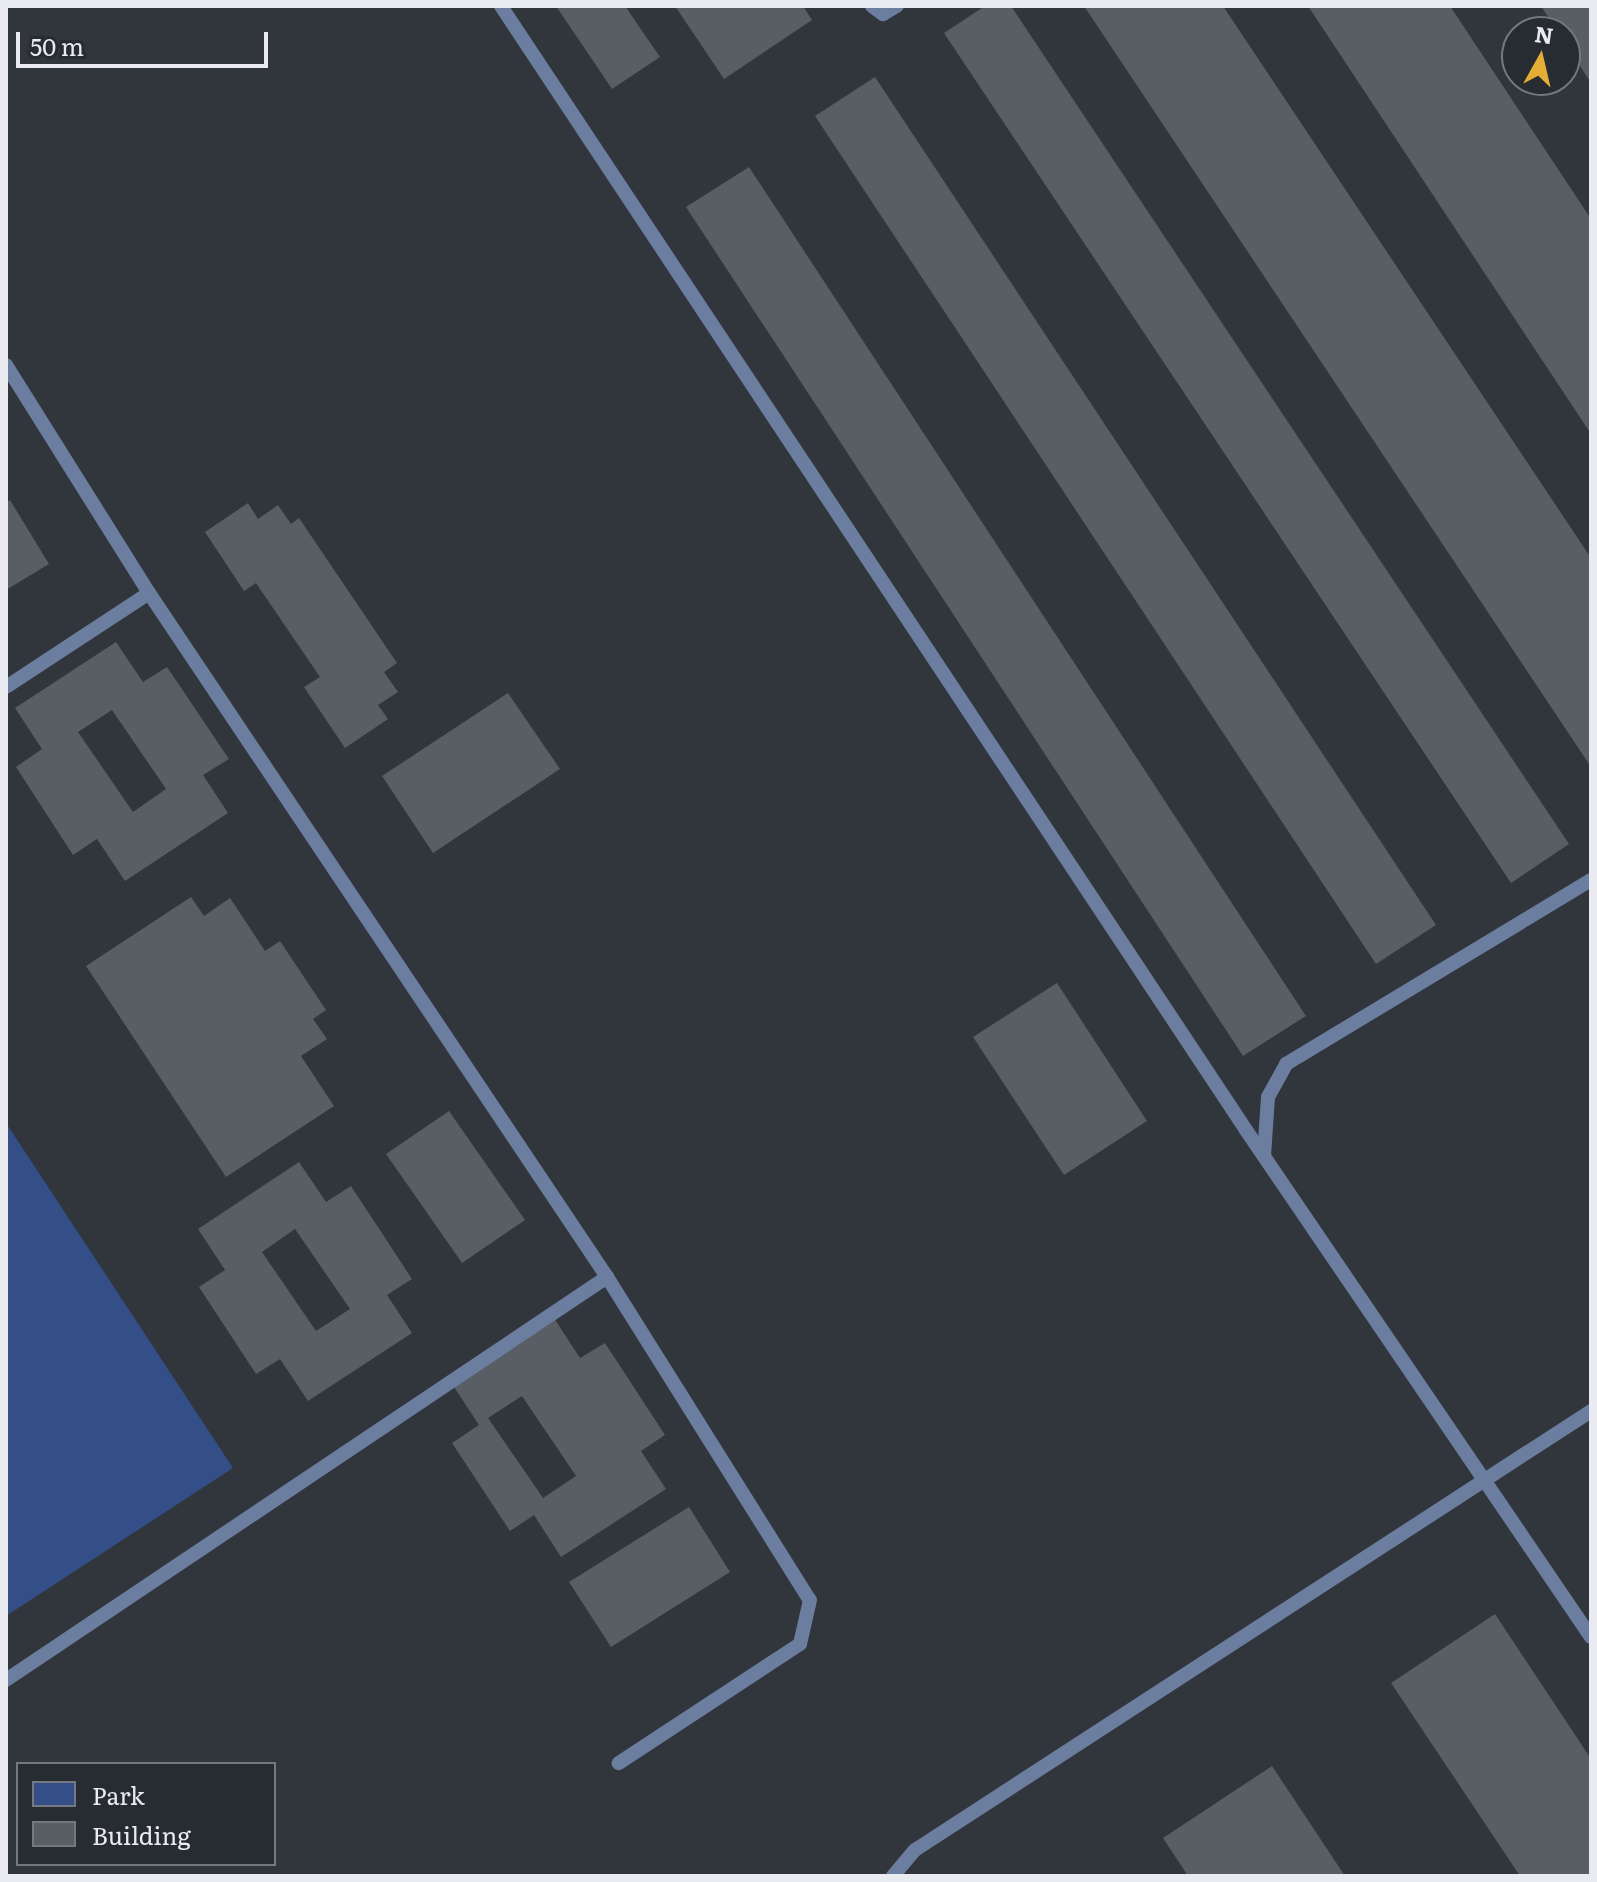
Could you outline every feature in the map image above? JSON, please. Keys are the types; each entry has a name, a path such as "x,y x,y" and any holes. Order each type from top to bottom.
{"lane":[{"path":"501,6 1264,1156 1486,1477 1591,1637"},
{"path":"872,6 883,14 897,6"},
{"path":"6,365 149,593 607,1277 810,1600 800,1644 619,1763"},
{"path":"6,687 149,593"},
{"path":"1264,1156 1268,1097 1286,1064 1591,880"},
{"path":"6,1680 607,1277"},
{"path":"893,1876 915,1850 1591,1411"}],"green space":[{"path":"6,1123 233,1468 6,1616"}],"building":[{"path":"556,6 625,6 660,57 612,89"},
{"path":"675,6 803,6 812,20 724,79"},
{"path":"985,6 1011,6 1569,844 1511,883 944,33"},
{"path":"1084,6 1223,6 1591,558 1591,767"},
{"path":"1308,6 1450,6 1501,83 1501,96 1510,96 1591,219 1591,434"},
{"path":"1541,6 1591,6 1591,83 1581,68 1581,16 1548,16"},
{"path":"875,77 1436,925 1376,964 815,116"},
{"path":"749,167 1306,1016 1243,1056 686,207"},
{"path":"10,500 49,564 6,590 6,503"},
{"path":"248,503 258,519 278,505 291,524 299,518 397,663 384,672 398,692 378,705 388,719 345,748 304,687 320,677 256,583 244,591 205,532"},
{"path":"116,642 143,682 167,667 229,759 203,775 228,813 125,881 97,839 73,855 16,767 42,749 15,708","holes":["112,710 166,789 133,812 78,732"]},
{"path":"508,693 560,769 433,853 382,776"},
{"path":"191,897 204,916 230,898 265,951 280,941 326,1010 313,1019 327,1039 301,1056 334,1106 226,1177 86,966"},
{"path":"1057,983 1147,1121 1064,1175 973,1037"},
{"path":"449,1111 525,1220 462,1263 386,1154"},
{"path":"299,1162 326,1202 351,1186 412,1279 387,1295 412,1333 308,1401 280,1359 256,1374 199,1287 225,1270 198,1229","holes":["295,1229 350,1309 316,1331 262,1252"]},
{"path":"554,1318 580,1358 605,1343 665,1435 641,1451 666,1489 561,1557 534,1515 510,1531 452,1443 479,1425 452,1384","holes":["522,1396 576,1476 543,1498 488,1418"]},
{"path":"689,1507 730,1572 611,1647 569,1582"},
{"path":"1495,1614 1591,1759 1591,1876 1520,1876 1391,1683"},
{"path":"1272,1766 1345,1876 1188,1876 1163,1838"}]}
